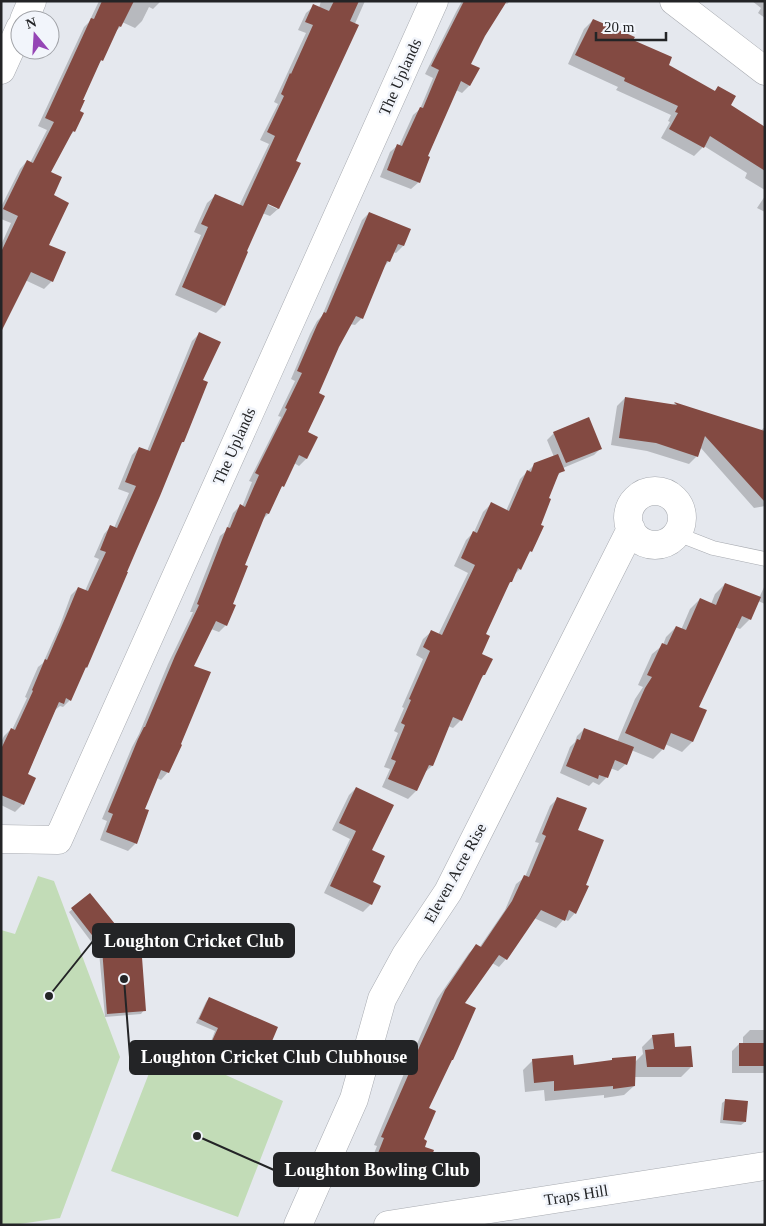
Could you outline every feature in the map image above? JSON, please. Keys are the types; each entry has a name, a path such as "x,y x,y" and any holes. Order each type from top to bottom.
{"street":[{"name":"The Uplands","path":"1,839 58,840 434,1"},
{"path":"674,1 765,71"},
{"path":"1,70 10,50"},
{"path":"654,491 663,492 670,496 681,509 681,527 677,534 662,544 653,545 636,537 629,521 629,512 632,504 646,493 654,491"},
{"name":"Eleven Acre Rise","path":"298,1225 354,1099 382,999 406,955 448,892 631,529"},
{"name":"Traps Hill","path":"388,1225 765,1166"}],"lane":[{"path":"677,534 713,548 765,559"}],"green space":[{"path":"38,876 54,881 120,1057 60,1218 1,1225 1,930 15,934"},
{"path":"160,1045 283,1101 238,1217 111,1171"}],"building":[{"path":"102,1 134,1 121,27 119,26 103,61 101,60 83,100 85,100 80,111 84,113 75,132 73,131 51,172 62,177 54,195 69,203 49,245 66,252 53,282 31,272 1,332 1,252 18,216 3,209 27,160 33,163 54,122 45,118 91,18 94,19"},
{"path":"334,1 359,1 350,21 359,25 296,161 301,163 279,209 268,204 225,306 182,287 208,227 201,224 215,194 243,206 275,136 267,132 284,96 281,94 313,25 305,22 313,4 329,11"},
{"path":"464,1 507,1 485,36 471,64 480,68 470,86 461,81 428,156 430,157 420,183 387,170 397,144 402,146 420,107 423,108 439,70 431,66"},
{"path":"593,19 635,37 633,40 672,57 669,65 715,91 718,86 736,96 731,105 765,127 765,171 710,136 704,148 669,129 678,113 675,112 678,106 624,81 625,78 575,55"},
{"path":"369,212 411,229 404,246 398,244 390,262 387,261 363,319 356,316 339,347 319,393 325,396 308,432 318,437 307,459 299,455 269,514 266,513 245,565 248,566 233,604 236,605 227,626 216,621 194,666 211,672 169,773 161,770 145,809 149,810 137,844 106,832 113,814 108,812 138,739 199,605 197,604 227,527 230,528 240,504 245,507 259,475 255,473 287,409 285,408 302,373 297,371 317,325 324,312 326,313"},
{"path":"199,332 221,342 203,380 208,382 87,668 71,701 66,698 64,704 59,702 42,741 28,774 36,778 24,805 1,795 1,749 11,728 15,730 78,587 88,591 106,552 100,550 110,525 117,528 136,486 125,482 139,447 150,451"},
{"path":"625,397 677,405 674,402 765,431 765,502 705,436 698,457 656,443 619,438"},
{"path":"589,417 602,449 566,463 553,432"},
{"path":"558,454 565,471 559,473 541,525 544,526 532,552 530,551 521,570 518,568 512,582 510,582 486,634 490,636 482,654 493,659 485,675 483,675 462,721 453,717 433,766 429,765 417,791 388,779 396,761 391,759 405,725 401,723 411,700 409,699 430,651 423,647 431,630 442,635 475,565 461,558 473,531 477,533 491,502 509,511 527,470 531,472 534,463"},
{"path":"725,583 761,597 751,620 742,616 699,707 707,710 693,742 671,733 664,750 625,733 645,688 652,677 647,675 662,643 667,645 676,626 686,630 700,598 716,605"},
{"path":"584,728 634,747 627,765 615,760 608,778 599,775 598,779 566,766 577,739 580,740"},
{"path":"356,787 394,805 372,850 385,856 373,882 381,886 372,905 330,886 356,831 339,823"},
{"path":"557,797 587,808 578,830 604,840 586,885 589,886 576,914 569,910 565,921 541,910 507,960 499,955 465,1003 476,1008 429,1108 436,1111 424,1139 427,1141 425,1147 434,1150 426,1171 417,1167 415,1171 406,1167 401,1180 378,1171 379,1169 373,1166 384,1138 381,1137 445,990 476,944 481,947 512,901 524,875 529,877 546,836 542,834"},
{"path":"90,893 132,945 141,944 146,1011 107,1014 102,948 71,908"},
{"path":"209,997 278,1027 267,1053 258,1050 254,1059 212,1041 218,1028 199,1019"},
{"path":"674,1033 675,1047 691,1046 693,1067 647,1067 645,1050 654,1049 652,1035"},
{"path":"739,1043 765,1043 765,1066 739,1066"},
{"path":"573,1055 574,1065 636,1056 635,1086 613,1089 613,1086 554,1091 554,1081 534,1083 532,1059"},
{"path":"725,1099 748,1101 746,1122 723,1120"}],"place":[{"name":"Loughton Cricket Club Clubhouse","path":"124,979"},
{"name":"Loughton Cricket Club","path":"49,996"},
{"name":"Loughton Bowling Club","path":"197,1136"}]}
